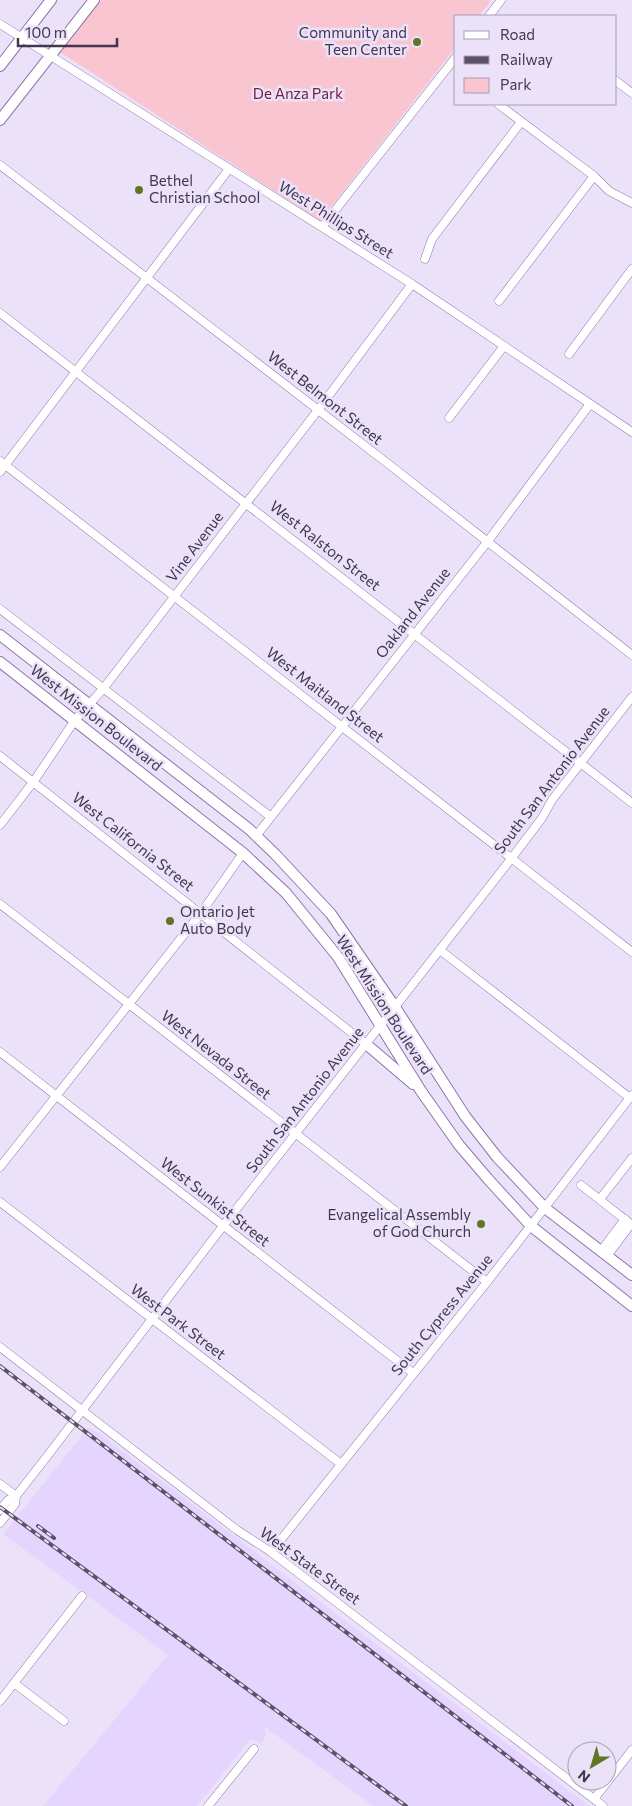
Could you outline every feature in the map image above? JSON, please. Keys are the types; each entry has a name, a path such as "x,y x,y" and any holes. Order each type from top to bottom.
{"main road":[{"path":"0,66 51,0"},
{"path":"0,120 94,0"},
{"name":"West Mission Boulevard","path":"0,635 256,836 275,854 331,914 395,1007 464,1116 497,1157 545,1208 632,1275"},
{"name":"West Mission Boulevard","path":"0,662 243,852 286,893 338,957 421,1091 460,1145 496,1190 531,1226 632,1306"},
{"path":"366,1044 421,1091"}],"street":[{"path":"489,15 499,1"},
{"name":"West Phillips Street","path":"0,24 412,284 590,404 630,428"},
{"path":"322,227 454,60"},
{"path":"449,66 454,70"},
{"path":"617,82 632,93"},
{"path":"499,105 594,176 609,192 632,203"},
{"path":"425,259 432,239 521,122"},
{"name":"West Belmont Street","path":"0,164 488,541 632,656"},
{"path":"0,472 3,463 76,372 229,169"},
{"path":"499,301 594,176"},
{"path":"569,354 632,269"},
{"name":"Vine Avenue","path":"0,825 34,781 75,720 103,689 174,598 412,284"},
{"name":"West Ralston Street","path":"0,313 632,803"},
{"path":"449,418 504,346"},
{"name":"Oakland Avenue","path":"256,836 488,541 590,404"},
{"name":"West Maitland Street","path":"3,463 174,598 343,726 632,952"},
{"path":"0,609 272,817"},
{"name":"South San Antonio Avenue","path":"0,1510 8,1500 16,1496 223,1226 511,859 542,818 552,800 632,697"},
{"name":"West California Street","path":"0,756 366,1044"},
{"path":"0,1167 200,913 243,852"},
{"name":"West Nevada Street","path":"0,904 487,1282"},
{"path":"440,950 631,1098"},
{"name":"West Sunkist Street","path":"0,1052 413,1373"},
{"name":"South Cypress Avenue","path":"271,1552 631,1098"},
{"path":"600,1200 632,1158"},
{"path":"581,1185 629,1223 604,1253"},
{"name":"West Park Street","path":"0,1202 341,1464"},
{"name":"West State Street","path":"0,1347 237,1530 271,1552 603,1806"},
{"path":"0,1484 16,1496"},
{"name":"South San Antonio Avenue","path":"0,1524 15,1504 16,1496"},
{"path":"0,1701 82,1596"},
{"path":"14,1683 64,1722"},
{"path":"208,1806 254,1749"},
{"path":"594,1799 632,1750"}],"shaded area":[{"path":"88,1428 96,1431 589,1806 373,1806 258,1722 264,1727 266,1734 262,1744 253,1739 249,1741 197,1806 43,1806 168,1655 3,1534"}],"green space":[{"name":"De Anza Park","path":"101,0 491,1 480,15 454,15 454,50 320,221 60,52"}],"railway":[{"path":"0,1366 572,1806"},
{"path":"0,1507 406,1806"},
{"path":"38,1526 54,1538"}],"place":[{"name":"Community and Teen Center","path":"417,42"},
{"name":"Bethel Christian School","path":"139,190"},
{"name":"Ontario Jet Auto Body","path":"170,921"},
{"name":"Evangelical Assembly of God Church","path":"481,1224"}]}
